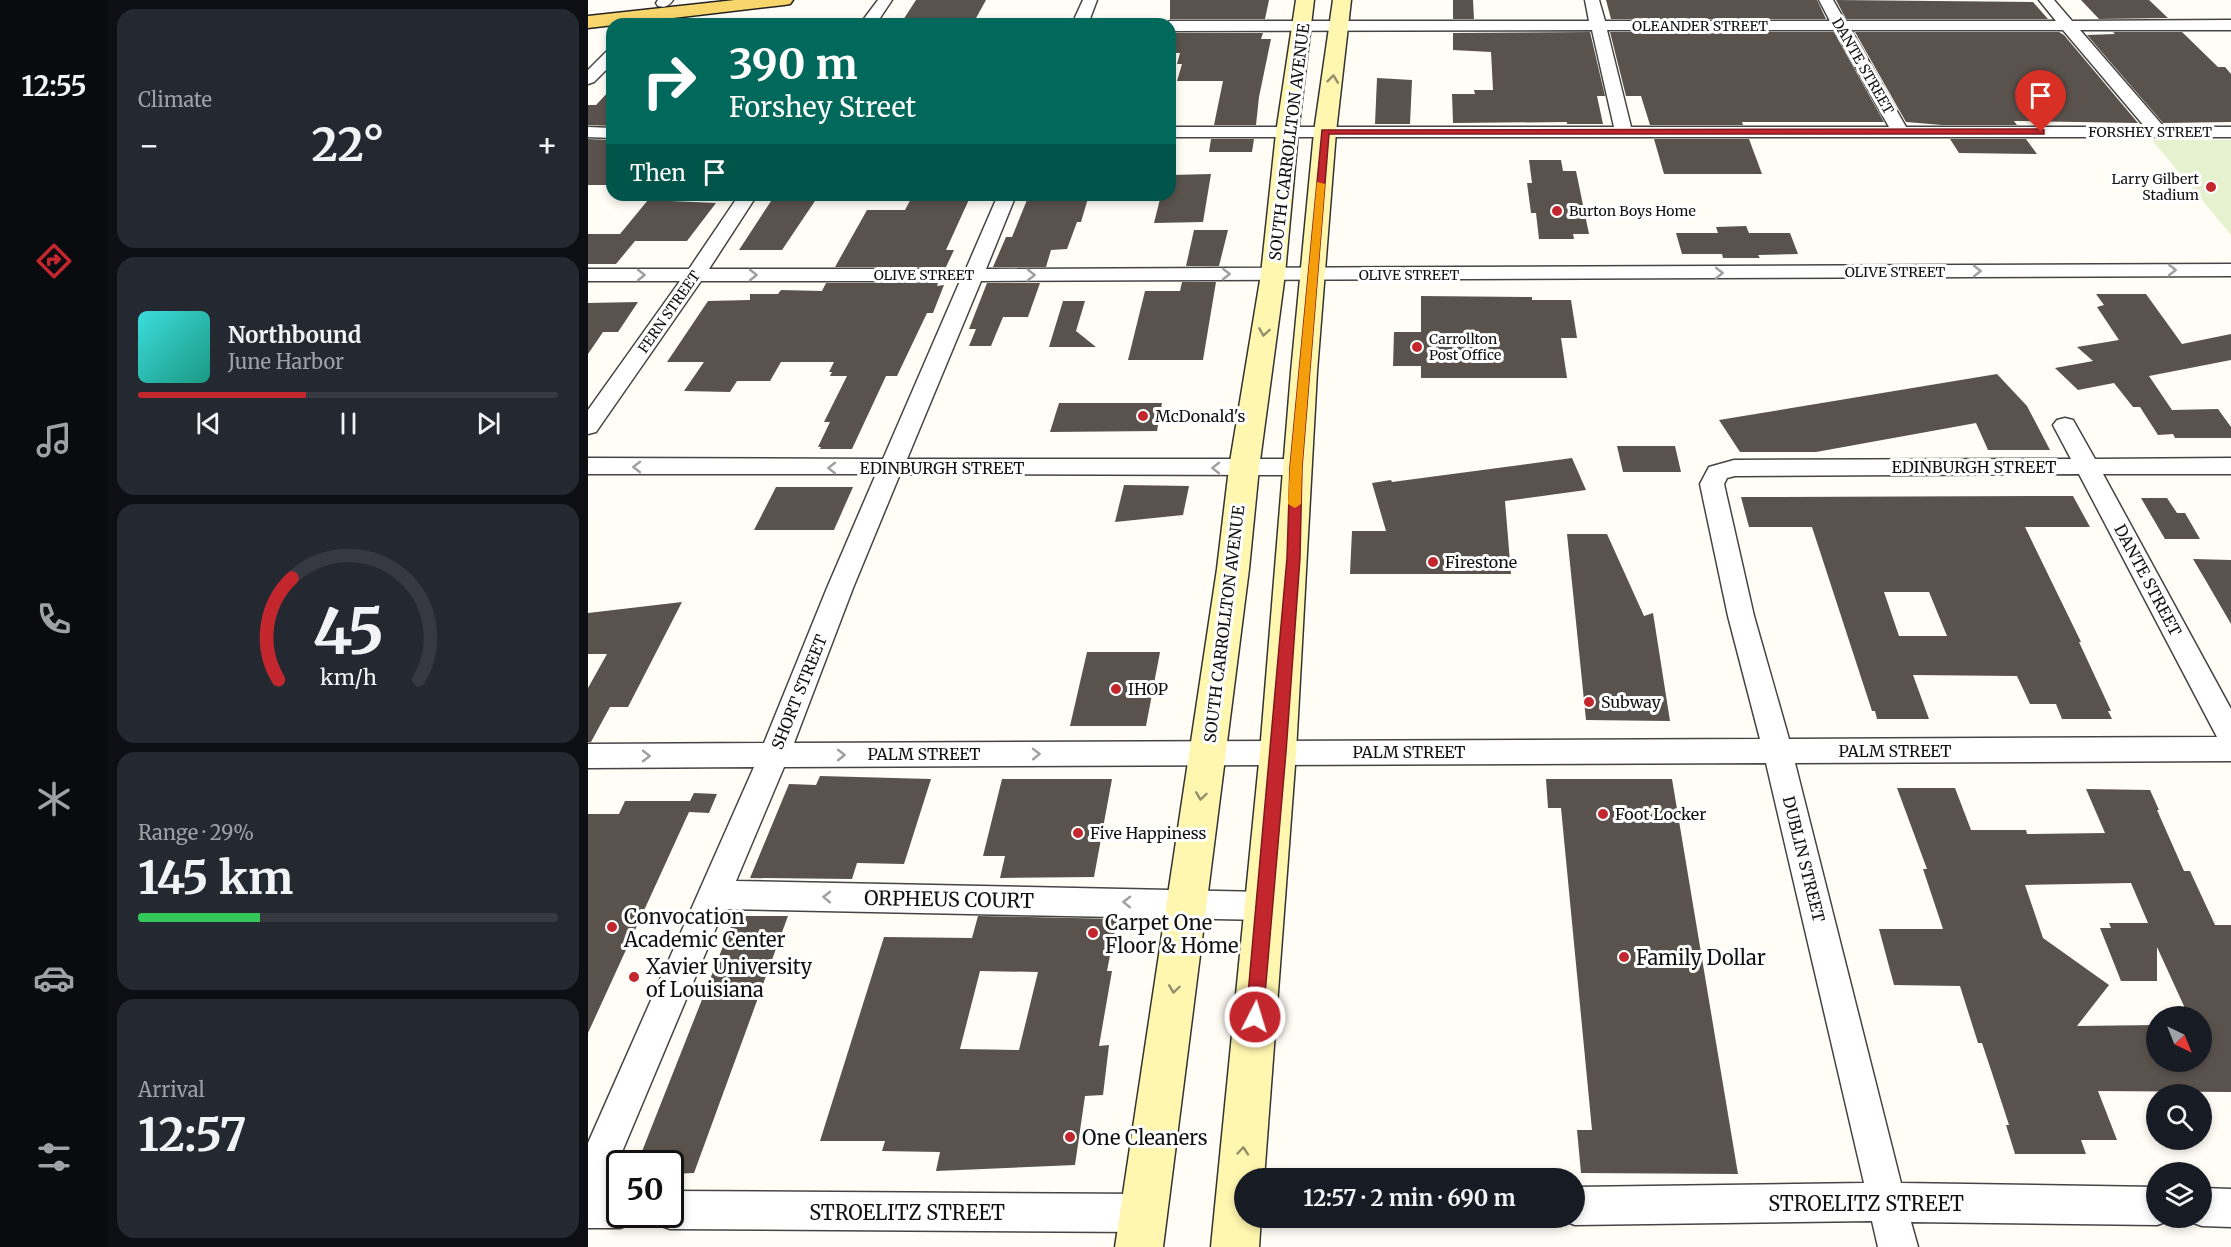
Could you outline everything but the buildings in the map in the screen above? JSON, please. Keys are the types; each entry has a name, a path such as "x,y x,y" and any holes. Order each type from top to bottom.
{"main road":[{"path":"588,11 656,11 692,0"},
{"path":"613,18 656,11 784,0"},
{"name":"SOUTH CARROLLTON AVENUE","path":"1141,1230 1234,560 1244,468 1273,274 1287,133 1305,0"},
{"name":"SOUTH CARROLLTON AVENUE","path":"1243,1168 1293,558 1296,467 1312,275 1325,132 1342,0"},
{"path":"588,22 606,19"}],"street":[{"path":"872,18 885,0"},
{"path":"1082,18 1090,0"},
{"path":"1592,0 1624,133"},
{"name":"DANTE STREET","path":"1826,0 1900,131"},
{"path":"2046,0 2159,132"},
{"name":"OLEANDER STREET","path":"1176,26 2231,25"},
{"path":"588,79 606,61"},
{"path":"588,132 606,133"},
{"name":"FORSHEY STREET","path":"1176,132 2231,132"},
{"name":"FERN STREET","path":"588,427 744,201"},
{"name":"SHORT STREET","path":"588,1187 712,895 774,756 891,468 1004,201"},
{"name":"OLIVE STREET","path":"588,275 1312,275 2231,270"},
{"name":"DANTE STREET","path":"2065,425 2231,736"},
{"name":"EDINBURGH STREET","path":"588,466 1296,467"},
{"name":"EDINBURGH STREET","path":"1718,473 1734,468 2231,466"},
{"name":"DUBLIN STREET","path":"1718,473 1712,484 1741,616 1778,752 1898,1247"},
{"name":"PALM STREET","path":"588,756 2231,749"},
{"name":"ORPHEUS COURT","path":"712,895 1186,902 1264,906"},
{"name":"STROELITZ STREET","path":"1585,1206 1886,1202 2146,1206"},
{"path":"2212,1207 2231,1208"},
{"path":"588,1209 606,1209"},
{"name":"STROELITZ STREET","path":"684,1211 1141,1230"}],"green space":[{"name":"Larry Gilbert Stadium","path":"2152,140 2231,140 2231,235"}],"slow traffic":[{"path":"1295,504 1296,467 1320,184"}],"place":[{"name":"Larry Gilbert Stadium","path":"2211,187"},
{"name":"Burton Boys Home","path":"1557,211"},
{"name":"Carrollton Post Office","path":"1417,347"},
{"name":"McDonald's","path":"1143,416"},
{"name":"Firestone","path":"1433,562"},
{"name":"IHOP","path":"1116,689"},
{"name":"Subway","path":"1589,702"},
{"name":"Foot Locker","path":"1603,814"},
{"name":"Five Happiness","path":"1078,833"},
{"name":"Convocation Academic Center","path":"612,927"},
{"name":"Carpet One Floor & Home","path":"1093,933"},
{"name":"Family Dollar","path":"1624,957"},
{"name":"Xavier University of Louisiana","path":"634,977"},
{"name":"One Cleaners","path":"1070,1137"}],"route":[{"path":"1255,1017 1293,558 1296,467 1325,132 2041,132"}]}
